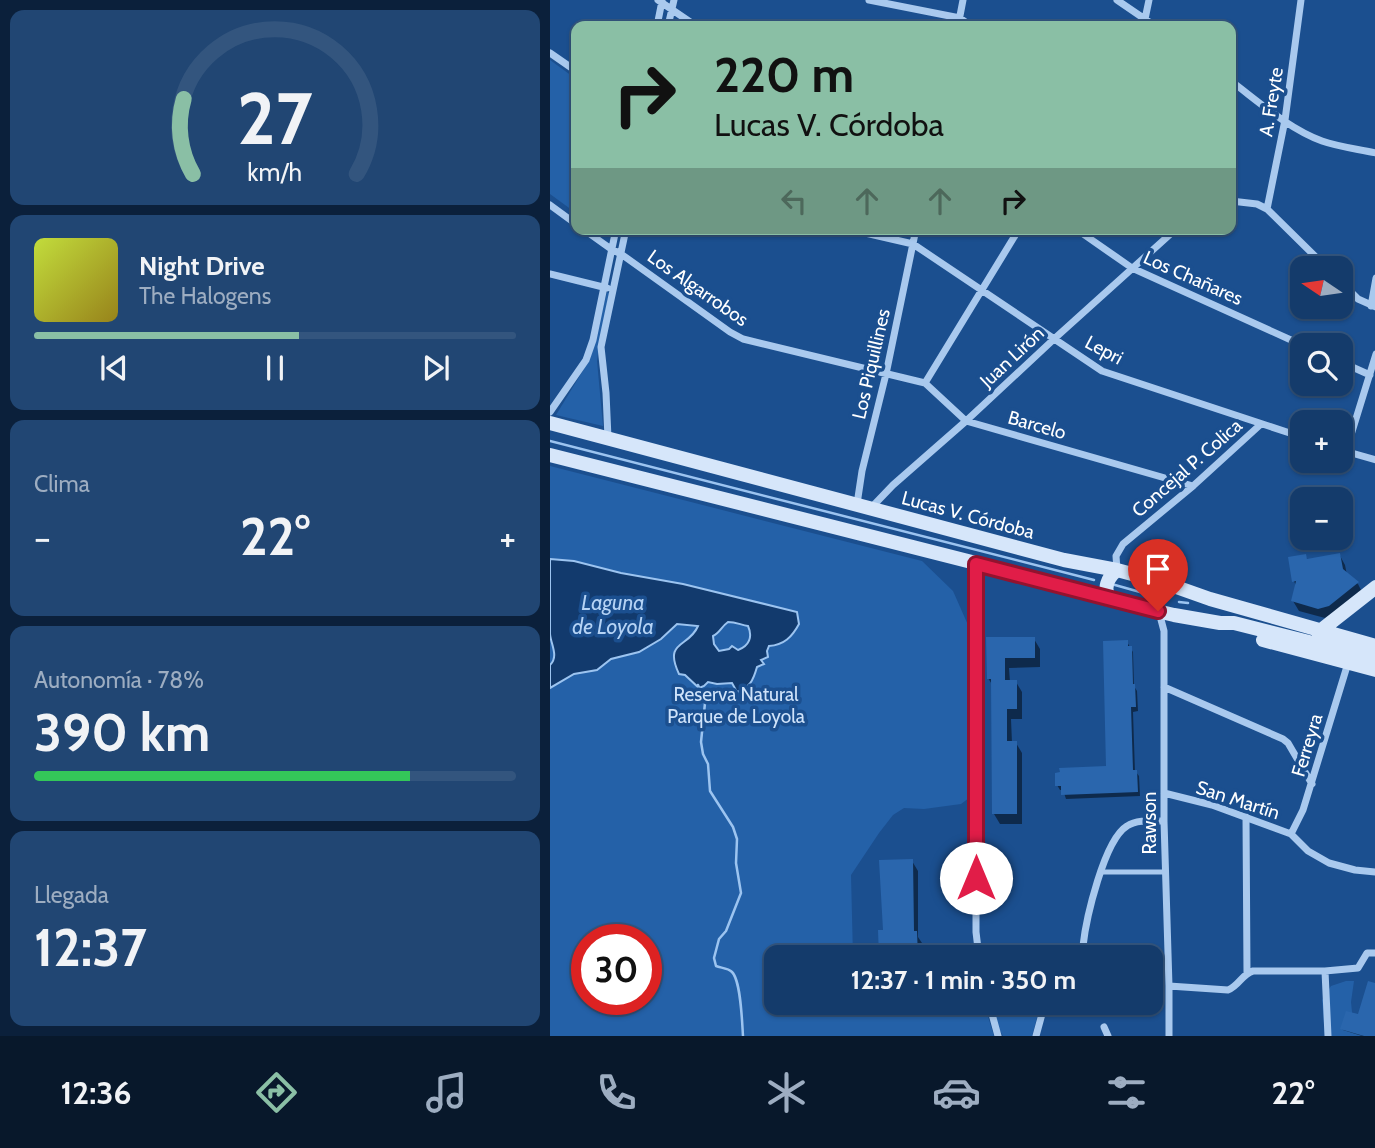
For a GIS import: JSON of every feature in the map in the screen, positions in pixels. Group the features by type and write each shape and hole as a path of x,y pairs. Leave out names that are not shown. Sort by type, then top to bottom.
{"main road":[{"name":"Lucas V. Córdoba","path":"550,424 1064,560 1162,582 1375,659"},
{"name":"Lucas V. Córdoba","path":"550,455 1023,575 1110,600 1220,623 1375,646"},
{"path":"1110,600 1106,587 1109,578 1117,570"},
{"path":"1158,611 1168,597 1167,588 1162,582"},
{"path":"1319,637 1375,587"},
{"name":"Lucas V. Córdoba","path":"1220,623 1231,631 1375,670"}],"street":[{"path":"669,21 674,0"},
{"path":"869,0 955,21"},
{"path":"959,21 963,0"},
{"path":"1116,0 1141,21"},
{"path":"1144,21 1149,0"},
{"name":"A. Freyte","path":"1267,209 1285,120 1301,0"},
{"path":"658,21 661,1 689,21"},
{"path":"550,53 571,68"},
{"path":"1236,85 1305,133 1324,142 1375,153"},
{"path":"1236,202 1257,204 1267,209 1314,256"},
{"path":"550,205 571,220"},
{"name":"Los Algarrobos","path":"591,235 743,339 886,373"},
{"path":"550,412 586,359 593,340 614,235"},
{"path":"608,439 601,347 625,235"},
{"path":"874,235 913,244"},
{"name":"Los Piquillines","path":"864,507 862,471 915,235"},
{"path":"925,383 1015,235"},
{"name":"Los Chañares","path":"1085,235 1132,268 1290,340"},
{"name":"Juan Lirón","path":"864,507 966,421 1169,235"},
{"name":"Lepri","path":"913,244 1102,371 1290,433"},
{"path":"550,274 614,289"},
{"path":"1353,294 1373,307 1375,278"},
{"path":"1353,424 1375,354"},
{"path":"1353,367 1370,375"},
{"name":"Barcelo","path":"886,373 925,383 966,421 1193,486"},
{"name":"Concejal P. Colica","path":"1117,570 1116,556 1123,544 1193,486 1261,424"},
{"path":"1353,453 1375,460"},
{"path":"976,564 978,945"},
{"name":"Rawson","path":"1158,611 1164,631 1164,821 1169,1036"},
{"name":"Ferreyra","path":"1291,834 1312,783 1348,662"},
{"path":"1164,687 1283,739 1312,783"},
{"name":"San Martín","path":"1164,793 1212,805 1291,834 1308,851 1329,863 1375,872"},
{"path":"1245,817 1247,973"},
{"path":"1083,945 1101,872 1113,841 1124,827 1131,823 1164,821"},
{"path":"1169,986 1228,990 1253,971 1358,968 1367,953 1375,953"},
{"path":"1325,971 1328,1036"},
{"path":"992,1015 998,1036"},
{"path":"1036,1036 1042,1015"},
{"path":"1104,1027 1108,1036"}],"lane":[{"path":"1101,872 1165,872"}],"green space":[{"path":"550,60 571,75 571,209 550,194"},
{"path":"607,292 609,293 597,361 603,426 556,415 590,359"},
{"name":"Reserva Natural Parque de Loyola","path":"550,466 922,561 953,591 968,625 968,672 972,675 969,703 971,794 961,804 924,809 904,808 893,815 851,875 853,945 764,945 764,1015 987,1015 994,1036 550,1036"},
{"path":"1057,943 1056,945 982,944"},
{"path":"1354,981 1351,1002 1353,1022 1368,1036 1325,1036 1322,1000 1331,986"},
{"path":"996,1015 1038,1015 1032,1036 1003,1036"}],"water":[{"name":"Laguna de Loyola","path":"550,559 574,561 683,584 797,612 799,624 787,640 769,646 768,657 761,660 764,664 757,667 748,686 737,692 732,683 708,682 699,688 685,675 679,674 674,655 698,626 677,624 661,639 639,652 611,659 597,670 574,674 550,688 550,665 554,654 550,634","holes":["728,622 748,626 749,641 738,650 732,646 719,651 713,636"]}],"building":[{"path":"1340,553 1343,569 1359,582 1329,606 1318,609 1291,601 1296,581 1292,582 1288,557 1306,554 1307,559"},
{"path":"986,637 1035,637 1035,658 1005,658 1005,680 1017,680 1017,709 1007,709 1007,741 1017,741 1017,814 992,814 991,679 987,679"},
{"path":"1128,640 1128,646 1132,646 1135,684 1136,707 1131,707 1133,770 1137,770 1138,792 1061,795 1061,786 1055,786 1055,773 1060,772 1059,768 1106,766 1103,641"},
{"path":"913,859 914,931 917,931 918,945 879,945 878,930 883,930 879,860"},
{"path":"1368,981 1375,983 1375,1036 1364,1036 1340,1029 1346,1011 1358,1014"}],"waterway":[{"path":"550,441 1094,580"},
{"path":"1115,585 1158,597"},
{"path":"1179,602 1188,603"},
{"path":"698,685 705,703 701,742 708,764 710,791 733,827 737,839 736,863 741,893 726,931 719,939 714,958 716,966 730,971 735,977 743,1036"}],"route":[{"path":"976,878 976,564 1158,611"}]}
